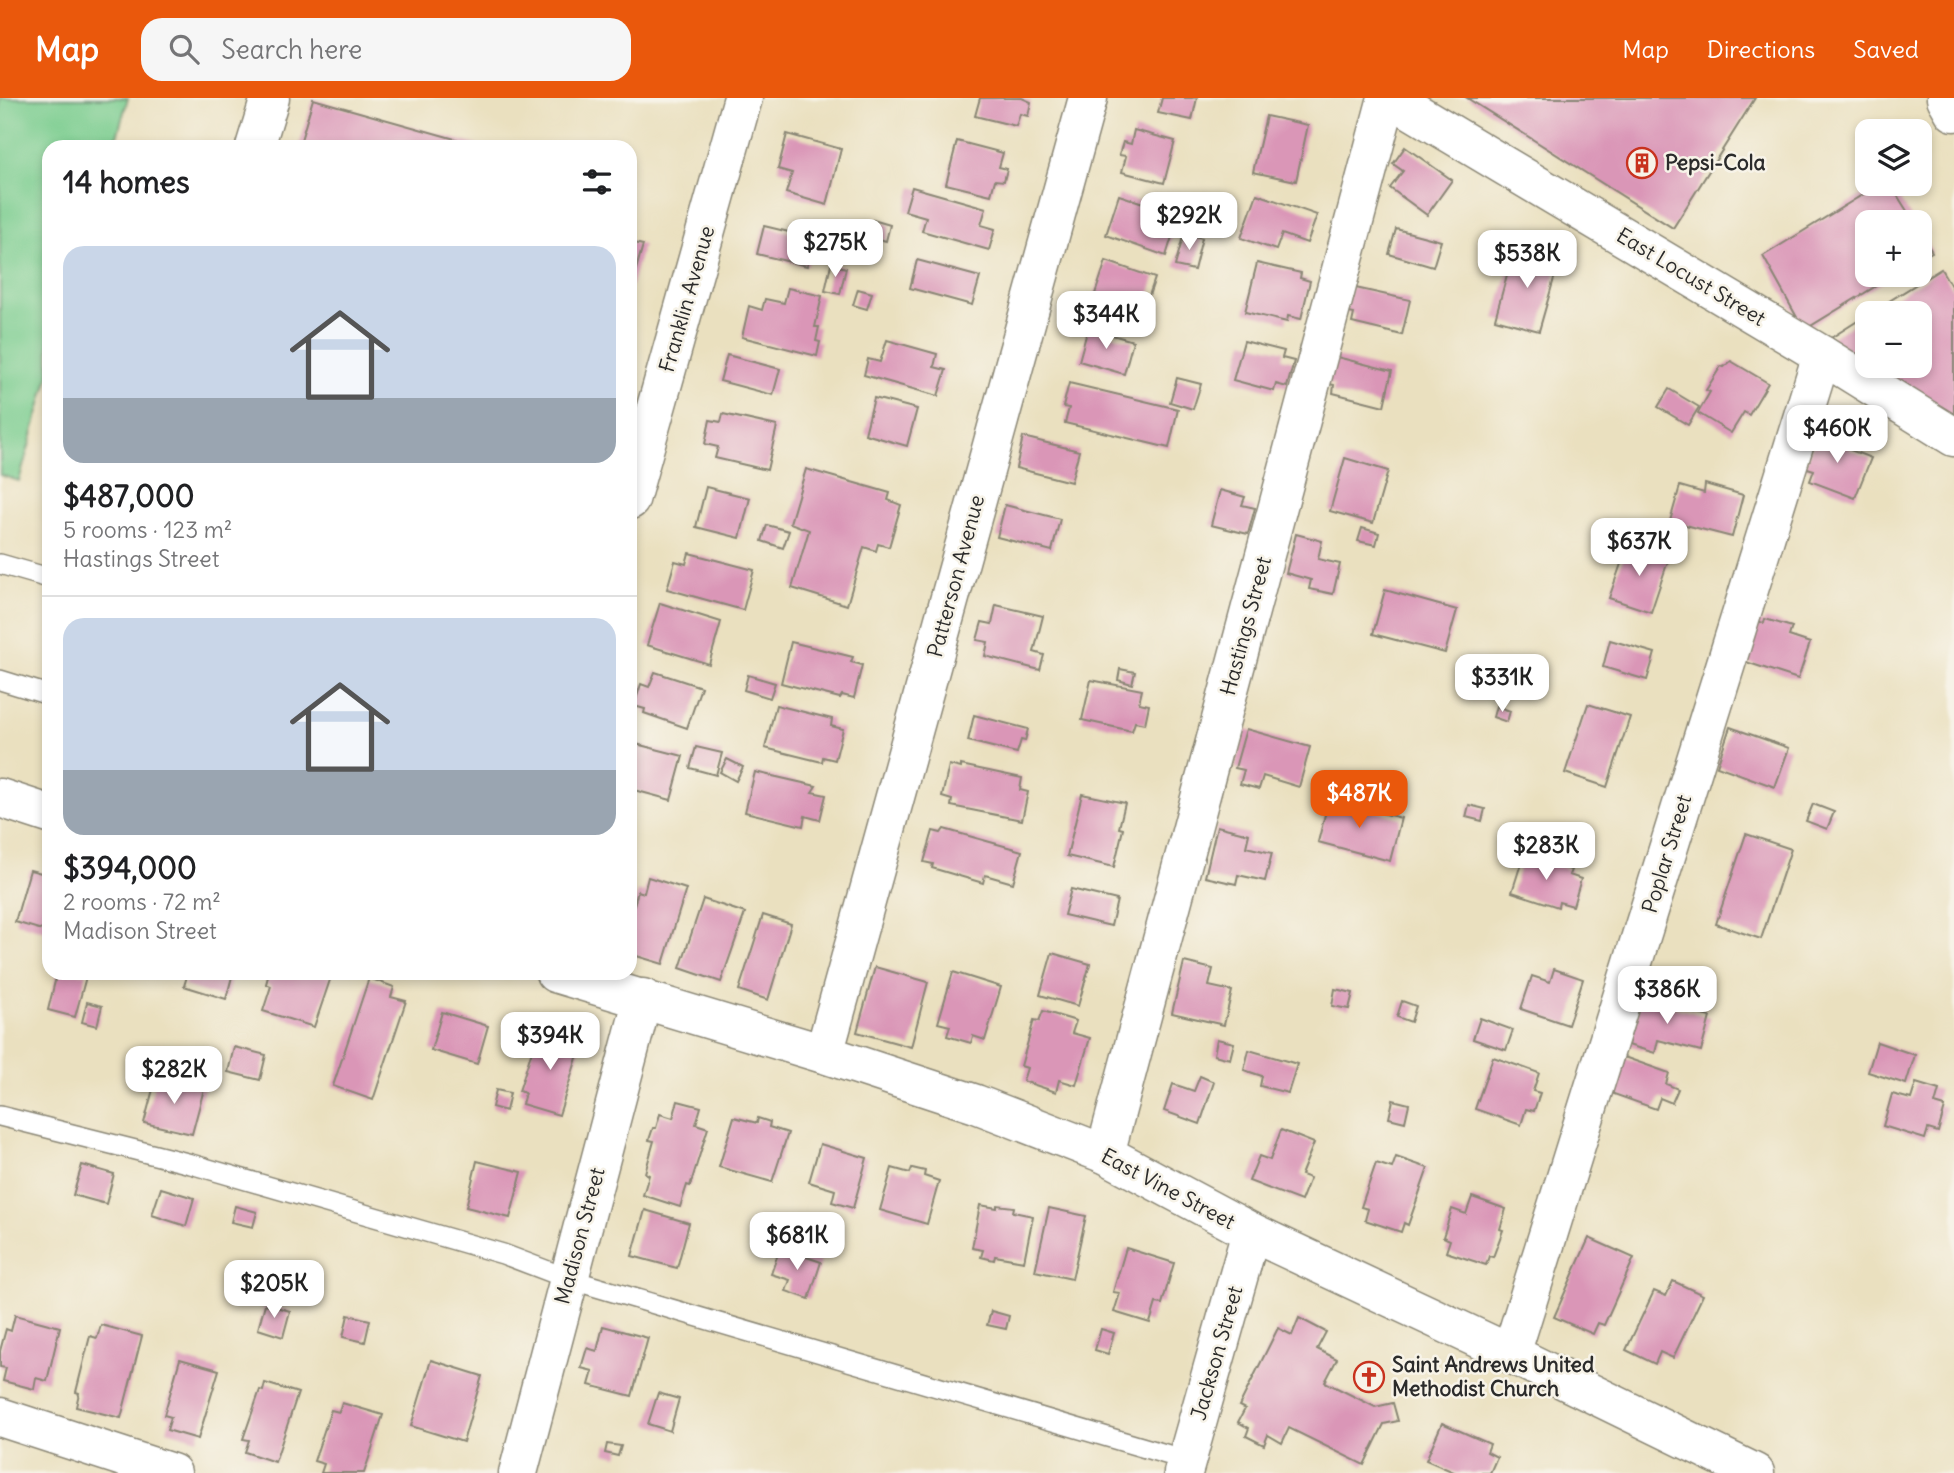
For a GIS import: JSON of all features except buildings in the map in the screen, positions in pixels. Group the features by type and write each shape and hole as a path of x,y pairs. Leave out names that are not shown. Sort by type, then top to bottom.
{"street":[{"path":"257,140 270,98"},
{"name":"Franklin Avenue","path":"637,475 743,98"},
{"name":"Patterson Avenue","path":"824,1054 1088,98"},
{"name":"East Locust Street","path":"1389,98 1822,355 1954,437"},
{"name":"Hastings Street","path":"1105,1154 1389,98"},
{"path":"1946,98 1954,112"},
{"name":"Poplar Street","path":"1511,1354 1822,355"},
{"path":"0,798 42,812"},
{"name":"East Vine Street","path":"580,980 824,1054 976,1104 1105,1154 1251,1233 1511,1354 1755,1473"},
{"name":"Madison Street","path":"518,1473 643,998"},
{"name":"Jackson Street","path":"1184,1467 1251,1233"},
{"path":"0,1417 172,1473"}],"lane":[{"path":"0,565 42,576"},
{"path":"0,680 42,693"},
{"path":"0,1116 191,1164 503,1254 569,1279 1184,1467"}],"green space":[{"path":"0,98 128,98 116,140 42,140 42,400 19,481 0,475"}],"place":[{"name":"Pepsi-Cola","path":"1642,163"},
{"name":"Saint Andrews United Methodist Church","path":"1369,1377"}]}
